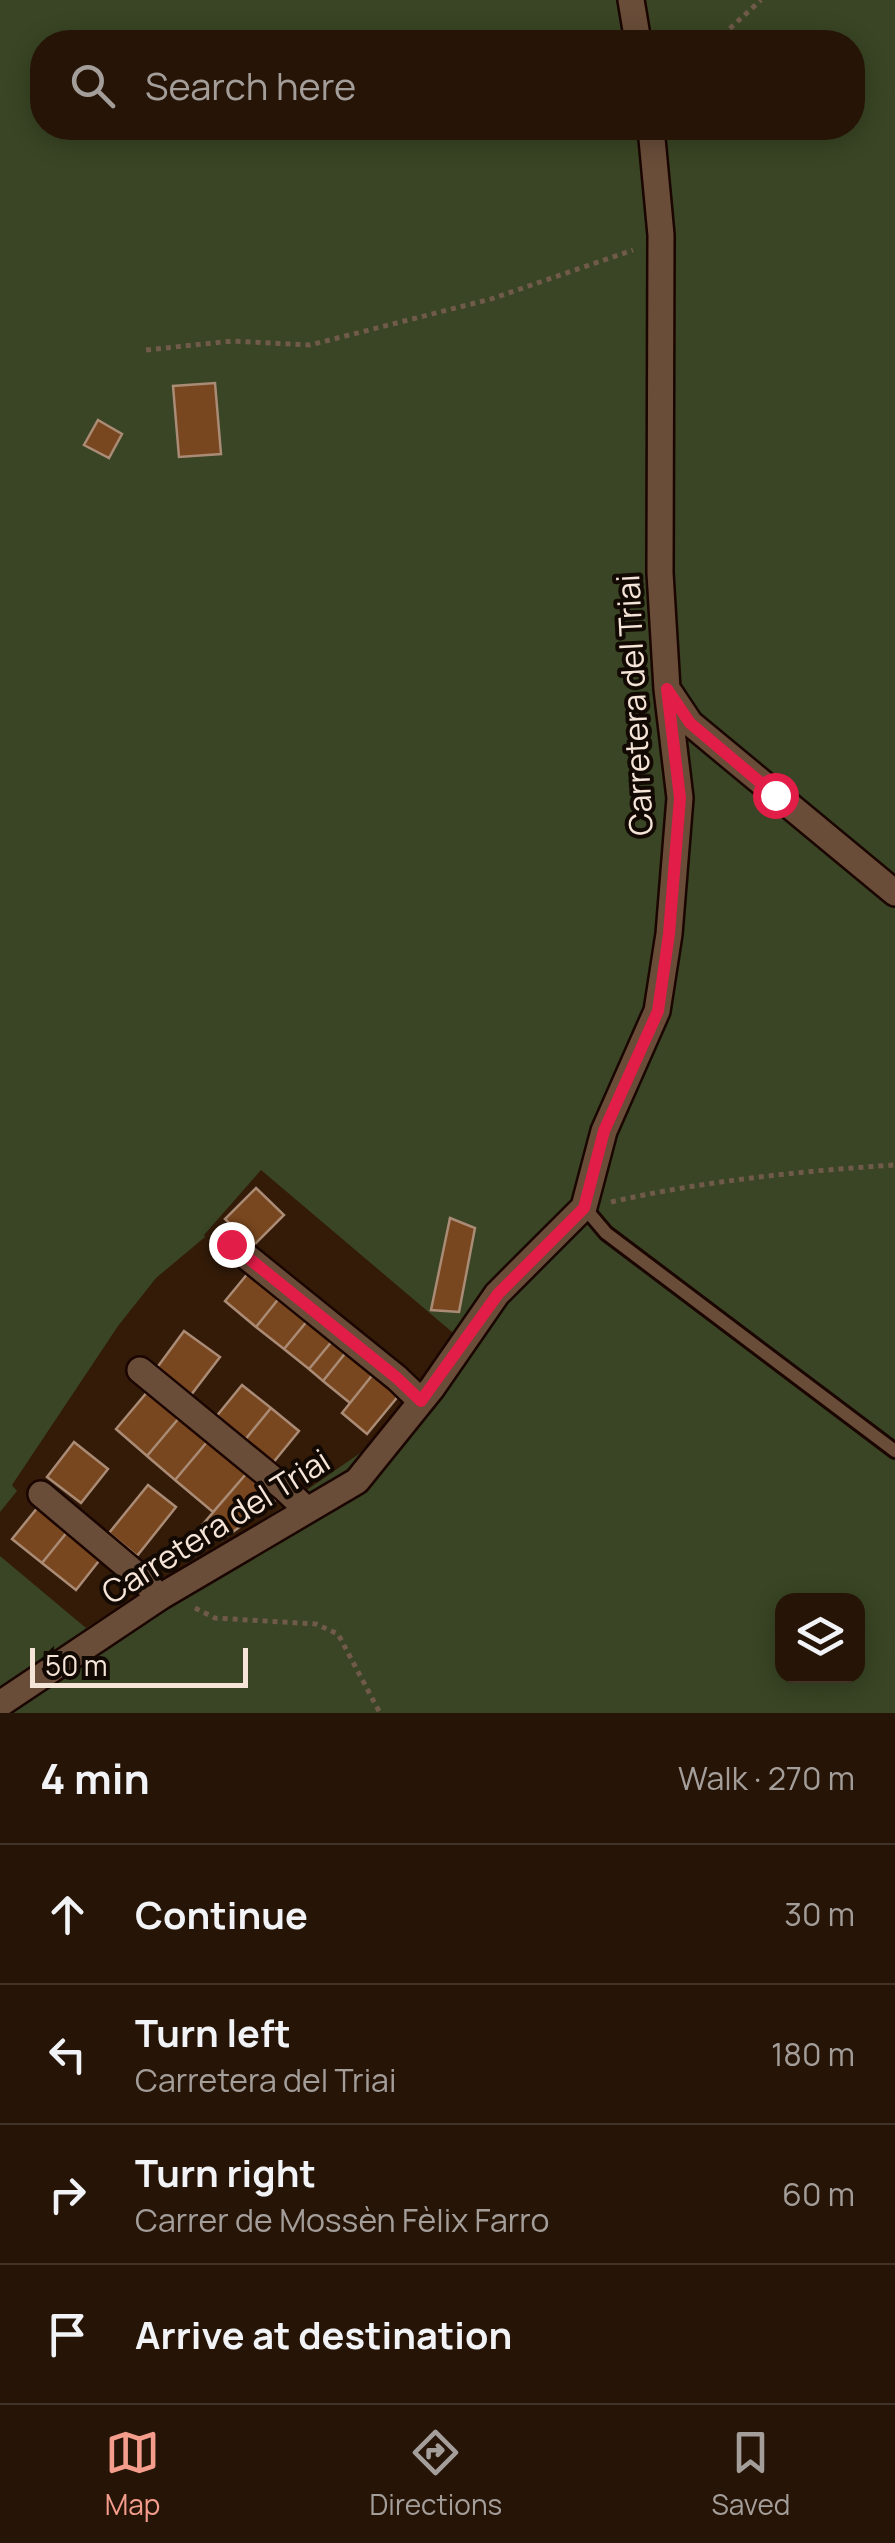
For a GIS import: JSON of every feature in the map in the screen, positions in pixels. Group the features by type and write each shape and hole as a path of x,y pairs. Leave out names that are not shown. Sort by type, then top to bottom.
{"street":[{"path":"630,0 636,30"},
{"name":"Carretera del Triai","path":"0,1704 171,1591 356,1481 421,1401 498,1294 584,1208 604,1131 658,1011 669,934 680,798 667,689 660,574 661,235 652,140"},
{"path":"667,689 690,723 895,893"},
{"path":"231,1244 421,1401"},
{"path":"140,1370 308,1510"},
{"path":"41,1494 135,1573 171,1591"}],"lane":[{"path":"584,1208 606,1233 895,1450"}],"path":[{"path":"728,30 761,0"},
{"path":"146,350 232,341 310,345 491,299 603,262 661,235"},
{"path":"584,1208 675,1189 818,1170 895,1165"},
{"path":"171,1591 215,1618 316,1624 338,1634 380,1713"}],"green space":[{"path":"0,0 895,0 895,1713 0,1713 0,1556 86,1628 281,1508 363,1451 458,1337 261,1170 205,1237 156,1278 118,1326 12,1485 17,1491 0,1512"}],"building":[{"path":"215,383 221,454 179,457 173,386"},
{"path":"98,420 122,434 109,458 84,445"},
{"path":"256,1188 284,1215 253,1246 225,1219"},
{"path":"450,1218 475,1228 459,1312 431,1310"},
{"path":"249,1272 280,1297 256,1327 225,1301"},
{"path":"280,1297 308,1320 284,1349 256,1327"},
{"path":"308,1320 333,1340 309,1369 284,1349"},
{"path":"184,1331 220,1357 191,1395 156,1369"},
{"path":"333,1340 347,1351 323,1381 309,1369"},
{"path":"347,1351 374,1373 350,1403 323,1381"},
{"path":"374,1373 400,1394 367,1434 342,1413"},
{"path":"242,1385 271,1408 244,1441 215,1418"},
{"path":"148,1391 179,1418 147,1456 116,1429"},
{"path":"271,1408 299,1431 272,1464 244,1441"},
{"path":"179,1418 207,1442 175,1480 147,1456"},
{"path":"74,1442 108,1469 81,1503 47,1477"},
{"path":"207,1442 246,1474 213,1512 175,1480"},
{"path":"246,1474 276,1500 222,1540 203,1524"},
{"path":"148,1485 176,1507 137,1556 109,1533"},
{"path":"38,1507 68,1531 42,1563 12,1539"},
{"path":"68,1531 102,1557 76,1590 42,1563"}],"route":[{"path":"231,1244 421,1401 498,1294 584,1208 604,1131 658,1011 669,934 680,798 667,689 690,723 775,795"}]}
